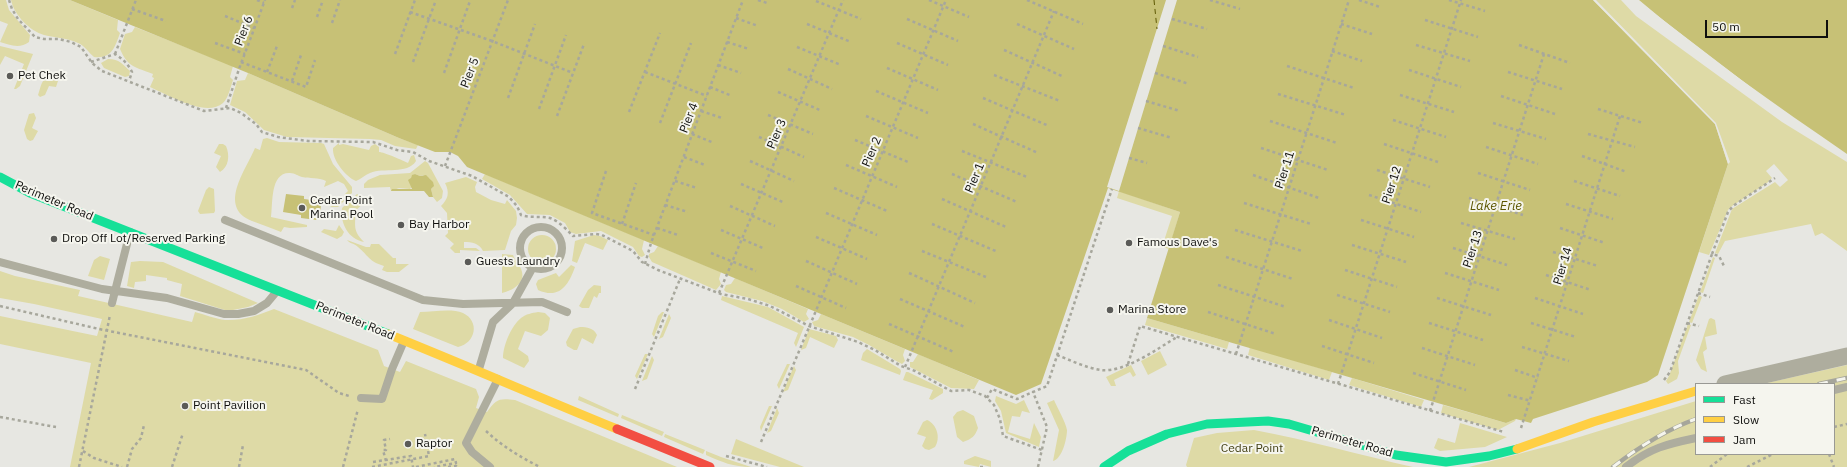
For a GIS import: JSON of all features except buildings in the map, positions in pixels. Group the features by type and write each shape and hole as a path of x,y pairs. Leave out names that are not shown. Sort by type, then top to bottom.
{"street":[{"name":"Perimeter Road","path":"0,177 30,193 479,370 710,467"},
{"path":"1729,383 1847,356"},
{"name":"Perimeter Road","path":"1104,467 1128,451 1166,434 1207,424 1268,420 1289,424 1396,455 1446,462 1489,456 1524,447 1592,422 1695,391"}],"lane":[{"path":"225,220 423,300 463,304 542,302 567,312"},
{"path":"546,228 553,231 561,243 562,251 559,258 548,268 540,269 533,267 526,263 522,257 520,249 521,242 525,235 531,230 546,228"},
{"path":"112,303 130,232"},
{"path":"0,262 116,291 167,298 224,314 238,314 254,311 267,303 278,291"},
{"path":"479,370 493,322 513,303 533,267"},
{"path":"361,398 382,399 392,369 404,341"},
{"path":"490,467 472,452 466,443 498,379"},
{"path":"1835,390 1847,388"},
{"path":"1626,467 1635,460 1663,445 1695,438"}],"path":[{"path":"9,0 18,19 35,37 71,42 81,47 91,62 102,71 204,111 226,108 241,113 256,124 262,132 278,137 308,141 373,142 397,150 413,152 429,161 472,176 509,197 517,206 521,215 528,218 551,219 561,225 573,236 596,234 602,235 633,251 645,264 658,270 719,293 748,299 770,306 808,326 858,342 951,391 969,390 987,398 994,405 1000,419 1003,436 1042,450"},
{"path":"115,54 136,0"},
{"path":"257,0 265,1"},
{"path":"292,8 295,0"},
{"path":"317,17 323,0"},
{"path":"332,23 340,0"},
{"path":"395,54 415,0"},
{"path":"414,62 436,0"},
{"name":"Pier 5","path":"445,166 508,0"},
{"name":"Pier 4","path":"645,264 665,205 743,0"},
{"path":"758,0 767,3"},
{"name":"Pier 3","path":"719,293 842,0"},
{"path":"929,0 969,17"},
{"name":"Pier 2","path":"761,442 808,326 946,0"},
{"path":"1027,0 1083,24"},
{"path":"1210,0 1240,9"},
{"name":"Pier 11","path":"1236,354 1349,0"},
{"path":"1359,0 1380,6"},
{"path":"1449,0 1460,2 1485,11"},
{"name":"Pier 6","path":"226,108 238,69 265,1"},
{"path":"444,73 470,1"},
{"path":"816,1 861,19"},
{"name":"Pier 12","path":"1338,384 1460,2"},
{"path":"132,9 166,22"},
{"name":"Pier 1","path":"905,367 1054,11"},
{"path":"410,12 492,41 573,73"},
{"path":"225,16 254,28"},
{"path":"736,18 758,26"},
{"path":"907,19 958,41"},
{"path":"1172,19 1207,30"},
{"path":"1425,20 1478,37"},
{"path":"508,98 535,24"},
{"path":"807,24 851,42"},
{"path":"1016,24 1074,49"},
{"path":"1341,24 1372,34"},
{"path":"629,112 660,33"},
{"path":"538,109 566,35"},
{"path":"215,42 245,54"},
{"path":"727,42 750,49"},
{"path":"660,123 691,43"},
{"path":"557,116 584,44"},
{"path":"897,44 948,65"},
{"path":"1416,45 1470,61"},
{"path":"1519,45 1570,63"},
{"path":"267,72 277,46"},
{"path":"1163,46 1198,57"},
{"path":"798,47 841,65"},
{"path":"1004,50 1062,76"},
{"path":"1332,52 1362,61"},
{"path":"91,62 115,54"},
{"path":"115,54 130,67 132,72 129,82"},
{"name":"Pier 13","path":"1430,410 1434,402 1544,54"},
{"path":"292,81 301,55"},
{"path":"241,62 306,87 315,60"},
{"path":"718,65 741,73"},
{"path":"1287,66 1354,88"},
{"path":"887,68 938,90"},
{"path":"788,69 832,89"},
{"path":"1409,70 1462,87"},
{"path":"645,72 707,96"},
{"path":"1508,72 1562,89"},
{"path":"1155,74 1189,84"},
{"path":"994,75 1060,101"},
{"path":"710,87 732,96"},
{"path":"876,91 928,113"},
{"path":"778,92 822,111"},
{"path":"1278,94 1346,115"},
{"path":"1400,95 1454,112"},
{"path":"1501,96 1555,114"},
{"path":"983,98 1049,126"},
{"path":"1146,101 1180,111"},
{"path":"1598,109 1643,123"},
{"path":"701,111 722,118"},
{"path":"768,115 813,134"},
{"path":"866,116 918,138"},
{"name":"Pier 14","path":"1523,430 1520,431 1525,421 1620,116"},
{"path":"1393,120 1446,137"},
{"path":"1270,121 1337,143"},
{"path":"1493,123 1546,139"},
{"path":"973,124 1038,153"},
{"path":"1138,128 1172,138"},
{"path":"692,134 714,143"},
{"path":"1588,134 1635,147"},
{"path":"759,137 804,157"},
{"path":"855,140 908,162"},
{"path":"1384,144 1438,162"},
{"path":"1486,147 1538,164"},
{"path":"1261,148 1328,170"},
{"path":"962,150 1028,177"},
{"path":"1582,156 1627,172"},
{"path":"684,157 705,165"},
{"path":"1129,158 1147,163"},
{"path":"750,161 794,181"},
{"path":"846,164 897,187"},
{"path":"1377,170 1430,187"},
{"path":"606,171 592,213 654,235"},
{"path":"1478,173 1530,190"},
{"path":"952,174 1017,202"},
{"path":"1253,175 1319,198"},
{"path":"1661,385 1670,372 1728,212 1733,206 1767,185 1775,178"},
{"path":"675,181 697,188"},
{"path":"1574,181 1620,196"},
{"path":"622,224 636,183"},
{"path":"741,184 785,203"},
{"path":"834,188 887,211"},
{"path":"987,398 992,389 1017,399 1047,386 1112,189"},
{"path":"1369,195 1421,212"},
{"path":"1469,198 1523,214"},
{"path":"942,199 1006,227"},
{"path":"1244,203 1310,224"},
{"path":"1566,204 1613,219"},
{"path":"665,205 688,212"},
{"path":"730,206 775,226"},
{"path":"826,213 877,235"},
{"path":"1362,220 1414,237"},
{"path":"1461,223 1515,239"},
{"path":"932,224 998,252"},
{"path":"657,228 678,235"},
{"path":"1560,228 1605,243"},
{"path":"721,230 765,249"},
{"path":"1235,230 1302,251"},
{"path":"816,237 867,259"},
{"path":"1352,245 1406,262"},
{"path":"1453,248 1507,264"},
{"path":"922,251 986,277"},
{"path":"1553,252 1598,266"},
{"path":"711,253 756,271"},
{"path":"1712,254 1719,256 1724,266"},
{"path":"1226,257 1293,279"},
{"path":"806,261 857,284"},
{"path":"1345,270 1397,288"},
{"path":"909,273 975,303"},
{"path":"1445,273 1499,290"},
{"path":"1546,275 1591,290"},
{"path":"635,389 680,279"},
{"path":"1218,285 1286,307"},
{"path":"796,286 846,308"},
{"path":"1698,294 1710,297"},
{"path":"1337,295 1390,312"},
{"path":"1437,298 1491,315"},
{"path":"1535,298 1583,314"},
{"path":"900,299 965,326"},
{"path":"79,467 112,303"},
{"path":"0,306 107,330 306,370 339,394 361,398 344,467"},
{"path":"1208,312 1276,334"},
{"path":"1329,320 1382,338"},
{"path":"1429,323 1483,340"},
{"path":"1530,323 1576,337"},
{"path":"1687,323 1698,326"},
{"path":"889,324 954,352"},
{"path":"1128,364 1140,326 1509,434"},
{"path":"1056,355 1100,370 1113,371 1178,337"},
{"path":"1322,346 1374,363"},
{"path":"1522,347 1569,361"},
{"path":"1422,348 1475,365"},
{"path":"1515,370 1538,378"},
{"path":"1413,373 1466,390"},
{"path":"1033,392 1047,427 1038,467"},
{"path":"1508,395 1531,401"},
{"path":"0,417 56,427"},
{"path":"476,422 495,440 540,467"},
{"path":"1835,426 1847,424"},
{"path":"127,467 132,449 141,438 144,425"},
{"path":"172,467 183,433"},
{"path":"372,467 429,456 424,434"},
{"path":"386,461 383,450 386,450 384,440 390,439"},
{"path":"239,467 243,445"},
{"path":"83,450 94,458 122,467"},
{"path":"1710,467 1726,455"},
{"path":"1747,467 1771,455"},
{"path":"1829,455 1834,467"},
{"path":"373,462 411,456 412,467"},
{"path":"416,467 455,459 456,463 434,467"},
{"path":"448,467 457,467"}],"green space":[{"path":"0,0 6,0 9,10 30,35 29,42 26,44 18,46 0,42 8,24 0,21"},
{"path":"11,0 70,0 118,20 117,30 120,33 112,51 109,54 94,57 84,47 74,41 44,35 33,30 19,17"},
{"path":"1593,0 1621,0 1636,16 1782,122 1847,162 1847,251 1822,233 1815,236 1811,224 1725,241 1718,254 1715,253 1732,209 1775,182 1780,187 1788,180 1774,164 1766,171 1772,178 1767,183 1728,210 1709,255 1699,252 1728,164 1715,124"},
{"path":"135,27 233,66 230,77 233,80 225,101 216,107 197,107 177,100 150,87 154,78 152,77 153,74 137,68 129,63 120,49 125,34 132,32"},
{"path":"0,46 33,54 20,86 16,89 14,89 24,64 5,56 0,65"},
{"path":"108,59 118,61 123,64 130,71 129,76 125,77 104,68 101,63"},
{"path":"248,73 418,145 416,149 395,146 381,140 287,137 264,130 245,112 230,105 237,81 245,80"},
{"path":"54,77 58,81 56,87 49,86 45,95 40,97 38,95 42,84 46,78"},
{"path":"34,113 36,118 32,128 38,131 33,140 30,141 27,139 24,130 29,114"},
{"path":"267,138 279,142 324,144 333,164 352,187 352,193 338,207 330,207 344,199 344,195 348,191 344,184 338,181 324,187 326,181 323,180 302,177 292,173 284,174 279,177 274,189 271,217 307,225 307,227 284,227 281,232 252,221 242,215 236,207 235,198 237,188 255,148 260,150 263,139"},
{"path":"339,143 339,145 343,144 369,150 371,146 375,144 379,147 379,152 408,163 411,156 414,155 416,161 407,168 376,171 356,181 348,176 337,163 333,153 333,148"},
{"path":"219,144 226,146 228,153 227,164 220,172 216,167 221,156 214,153"},
{"path":"425,161 428,163 443,191 442,198 437,202 433,197 431,189 433,187 430,179 423,175 420,176 415,174 412,176 410,183 412,187 410,189 399,188 391,191 390,187 364,188 364,184 368,180 380,175 410,173"},
{"path":"485,174 644,240 642,249 645,255 642,257 639,256 633,247 601,231 576,234 570,232 565,223 550,215 527,214 510,195 482,179"},
{"path":"466,177 477,182 475,187 476,192 491,200 505,204 507,200 516,211 516,225 511,231 505,250 483,251 477,245 467,242 464,242 464,248 476,248 480,251 460,250 460,253 455,253 450,248 454,244 445,236 448,233 447,213 441,206 448,196 445,183"},
{"path":"209,187 214,189 215,211 214,213 200,214 198,211 206,190"},
{"path":"1119,191 1180,212 1169,249 1162,247 1172,216 1117,198"},
{"path":"357,194 367,200 355,211 356,231 364,242 349,234 342,219 342,208"},
{"path":"339,225 344,232 342,236 337,239 321,232 324,229 336,231"},
{"path":"542,235 552,239 556,249 552,259 542,263 532,259 528,249 532,239"},
{"path":"594,235 608,240 603,250 585,243 577,263 572,261 575,241"},
{"path":"347,240 366,247 370,247 371,244 379,244 393,258 396,258 396,264 409,264 399,272 387,272 382,270 384,266 372,260 357,246"},
{"path":"658,246 721,272 719,279 721,284 716,290 652,262 649,254 654,252"},
{"path":"502,254 513,255 521,270 522,276 521,280 516,286 509,291 502,293"},
{"path":"100,256 110,259 104,280 88,276 94,260"},
{"path":"1713,257 1715,258 1703,293 1700,292"},
{"path":"131,262 163,262 258,303 248,307 228,311 180,296 182,284 167,280 167,278 146,275 146,281 135,282 134,288 127,286"},
{"path":"571,265 575,267 570,279 562,289 558,292 552,293 546,293 538,290 536,284 538,280 556,273 559,277"},
{"path":"0,271 15,276 80,290 78,296 192,322 195,312 217,319 238,320 274,309 378,350 384,366 400,372 406,361 476,389 479,397 476,408 487,412 498,400 515,400 677,467 70,467 91,363 0,344 0,316 97,336 102,319 0,298"},
{"path":"735,278 808,309 806,314 809,319 804,322 782,309 762,301 726,292 724,290 726,285 731,284"},
{"path":"594,285 601,286 601,293 599,293 597,298 594,296 589,308 582,308 579,306 588,290"},
{"path":"1699,295 1702,297 1692,323 1689,322"},
{"path":"722,296 768,307 804,327 796,347 794,343 798,333 721,300"},
{"path":"448,310 463,313 472,321 474,326 472,337 464,345 458,347 413,329 420,312"},
{"path":"538,312 545,313 550,318 548,330 541,336 525,331 518,349 528,356 529,361 524,368 503,358 506,342 517,322 529,314"},
{"path":"664,312 654,337 652,334 658,316"},
{"path":"669,314 671,318 663,337 659,339"},
{"path":"821,314 905,349 903,355 905,361 902,364 853,337 814,326 812,322 818,320"},
{"path":"1147,318 1229,342 1227,349 1145,325"},
{"path":"1711,318 1715,320 1717,334 1705,337 1707,349 1703,352 1707,372 1701,369 1696,360 1709,319"},
{"path":"1688,324 1691,325 1678,361 1679,373 1677,379 1668,384 1666,381"},
{"path":"580,327 590,328 597,335 593,344 582,338 577,350 574,350 567,346 566,342 573,329"},
{"path":"809,329 836,336 838,340 834,348 810,337 806,348 801,350"},
{"path":"1250,347 1332,372 1329,380 1248,355"},
{"path":"867,349 900,369 900,375 861,360 863,353"},
{"path":"1160,351 1167,365 1148,375 1141,361"},
{"path":"645,354 648,354 637,379 635,376"},
{"path":"918,354 979,380 974,389 951,388 910,367 910,362 913,362"},
{"path":"652,356 654,360 647,379 642,381"},
{"path":"787,364 790,364 779,389 777,385"},
{"path":"1131,365 1136,375 1133,377 1130,372 1114,380 1116,386 1111,386 1106,377"},
{"path":"1847,365 1847,467 1469,467 1560,443 1695,401 1695,455 1835,455 1835,383 1766,383"},
{"path":"794,366 796,370 788,390 783,392"},
{"path":"906,372 943,389 943,393 932,400 929,399 933,390 903,380"},
{"path":"1352,378 1424,400 1421,407 1349,385"},
{"path":"579,396 619,414 618,417 578,400"},
{"path":"996,396 1016,404 1024,400 1030,413 1022,411 1020,417 1012,416 1008,432 1030,439 1034,423 1041,437 1039,447 1006,433 1001,411 995,401"},
{"path":"1054,400 1067,430 1065,443 1061,453 1059,457 1053,461 1059,430 1047,403"},
{"path":"1443,405 1506,423 1516,419 1498,430 1441,413"},
{"path":"769,406 772,406 761,431 760,427"},
{"path":"777,408 779,413 771,431 767,433"},
{"path":"963,410 974,416 978,428 973,437 963,442 957,437 953,417 957,412"},
{"path":"622,415 664,432 662,436 621,418"},
{"path":"927,420 936,428 938,436 935,447 929,450 922,446 926,437 917,434 923,422"},
{"path":"1460,423 1507,437 1485,447 1440,451 1434,448 1438,438 1455,443"},
{"name":"Cedar Point","path":"1254,430 1413,467 1187,467 1186,465 1194,438 1217,433"},
{"path":"665,434 705,450 703,454 664,437"},
{"path":"736,439 804,467 780,467 731,454"},
{"path":"706,451 751,467 722,462 706,455"},
{"path":"975,456 991,461 991,467 980,464 979,467 964,464 964,461"}],"water":[{"name":"Lake Erie","path":"70,0 1593,0 1715,124 1728,164 1658,375 1647,382 1533,419 1531,423 1516,419 1506,423 1147,318 1180,212 1108,188 1041,384 1016,395 467,167 458,156 450,152 435,152 399,138 248,73"},
{"path":"1639,0 1847,0 1847,154 1767,99 1689,41"},
{"path":"415,174 420,176 426,175 433,182 434,186 431,189 433,197 429,197 424,191 391,191 392,189 412,189 408,180"},
{"name":"Cedar Point Marina Pool","path":"286,194 304,196 304,199 319,201 321,204 320,217 317,220 301,218 301,215 283,212"}],"pier":[{"path":"1166,0 1177,0 1119,191 1107,187"},
{"path":"1593,0 1596,0 1716,123 1730,162 1728,164 1715,124"},
{"path":"1637,0 1761,95 1760,97 1668,27"}],"ferry route":[{"path":"1154,0 1157,29"}],"railway":[{"path":"1824,383 1847,378"},
{"path":"1613,467 1653,440 1674,428 1695,419"}],"traffic: fast":[{"path":"0,177 30,193 388,334"},
{"path":"1104,467 1128,451 1167,434 1207,424 1268,421 1289,424 1396,455 1446,462 1489,456 1517,449"}],"traffic: slow":[{"path":"388,334 617,429"},
{"path":"1517,449 1593,422 1695,391"}],"traffic: jam":[{"path":"617,429 710,467"}],"place":[{"name":"Pet Chek","path":"10,76"},
{"name":"Cedar Point Marina Pool","path":"302,208"},
{"name":"Bay Harbor","path":"401,225"},
{"name":"Drop Off Lot/Reserved Parking","path":"54,239"},
{"name":"Famous Dave's","path":"1129,243"},
{"name":"Guests Laundry","path":"468,262"},
{"name":"Marina Store","path":"1110,310"},
{"name":"Point Pavilion","path":"185,406"},
{"name":"Raptor","path":"408,444"}]}
